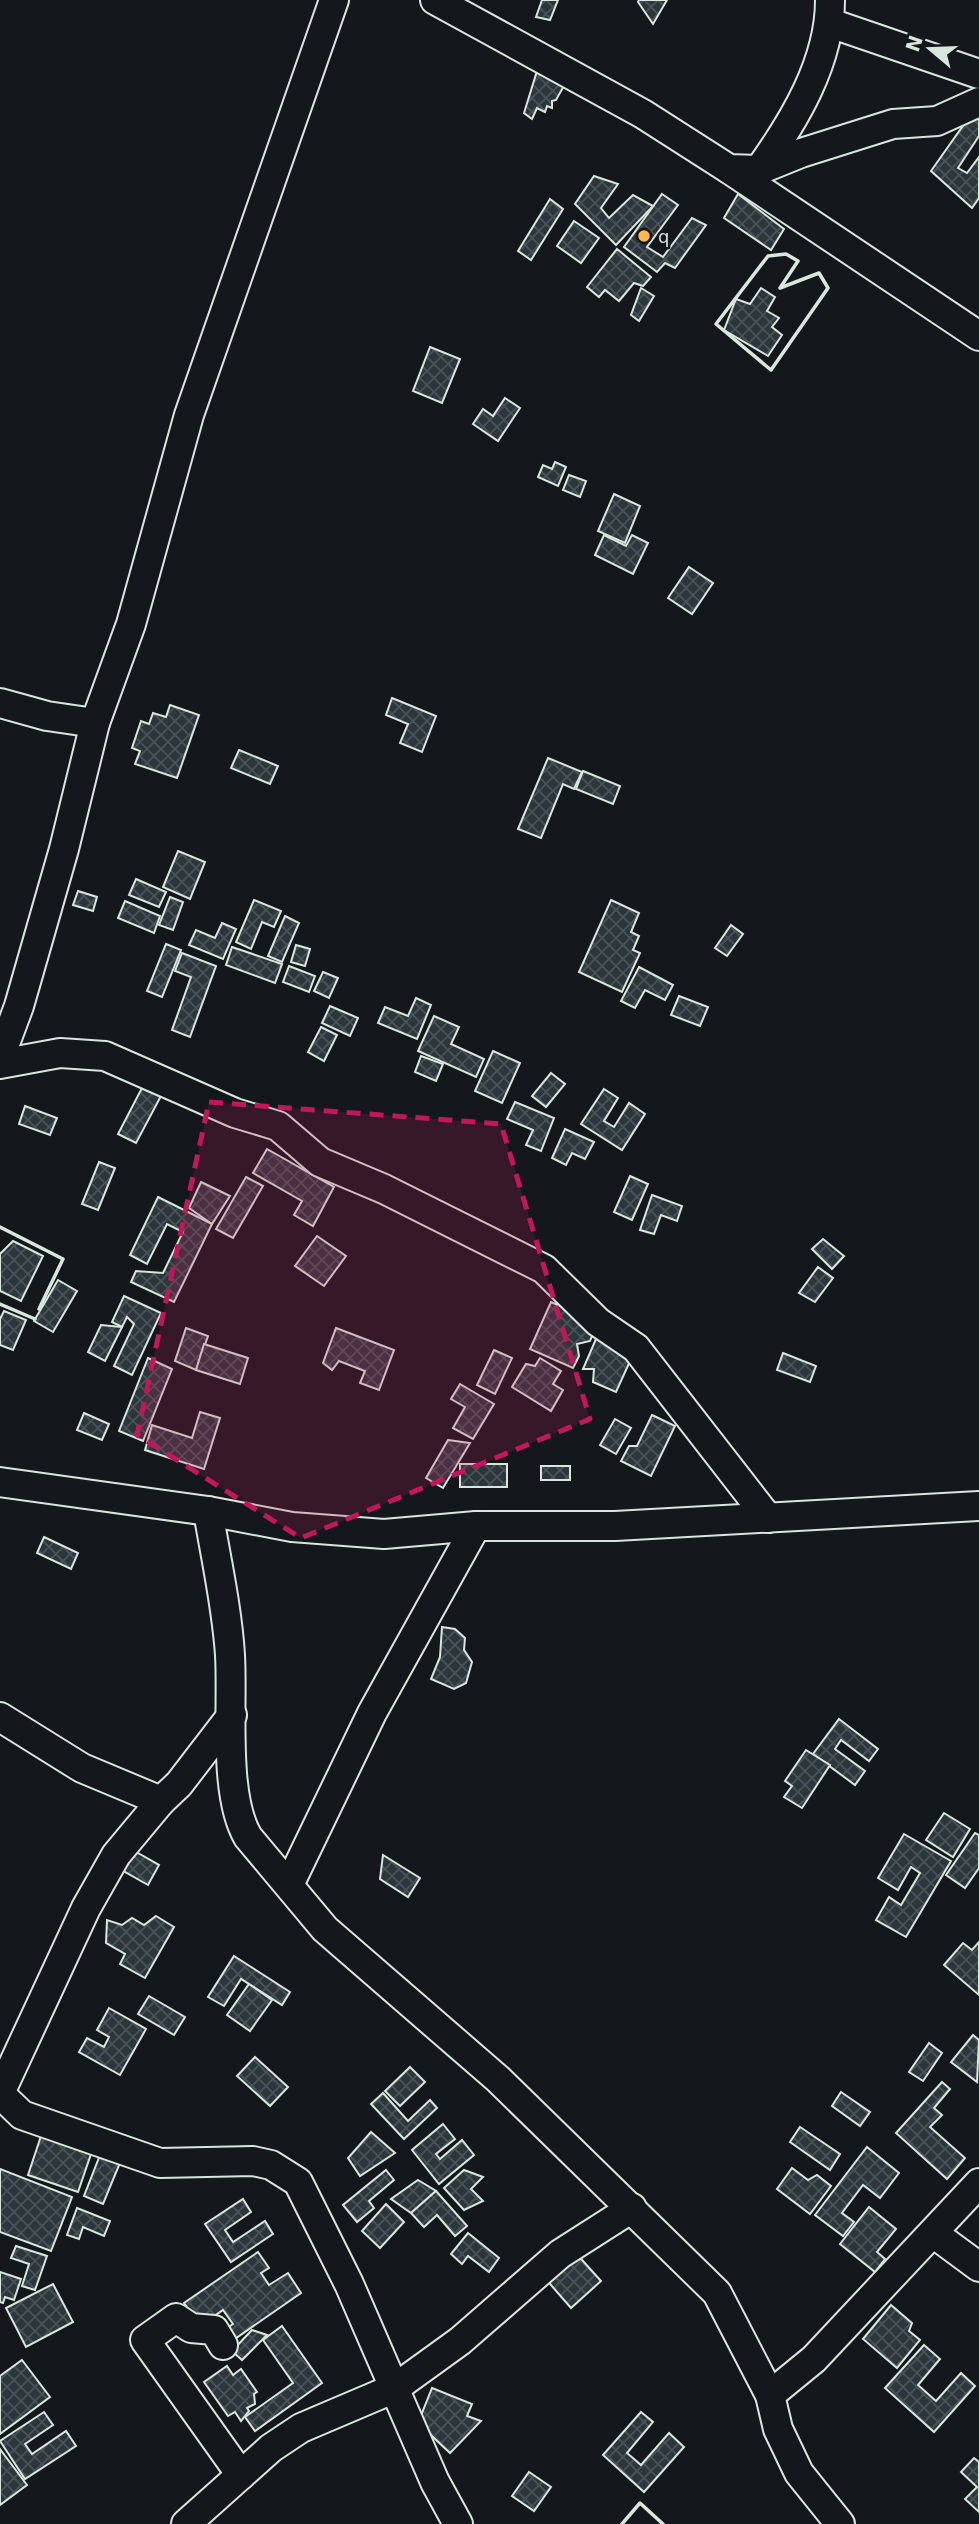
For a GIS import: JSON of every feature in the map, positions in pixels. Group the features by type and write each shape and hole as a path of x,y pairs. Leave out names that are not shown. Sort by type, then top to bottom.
{"street":[{"path":"0,1058 19,1006 60,863 95,723 131,624 189,415 334,0"},
{"path":"435,0 643,114 979,336"},
{"path":"759,170 804,99 830,11 979,74"},
{"path":"729,169 759,170 801,153 893,124 937,121 979,102"},
{"path":"0,703 47,716 95,723"},
{"path":"0,1064 60,1054 105,1056 235,1113 278,1126 320,1162 384,1189 544,1269 598,1322 636,1348 768,1518"},
{"path":"0,1482 208,1511 292,1527 384,1534 476,1527 615,1526 979,1506"},
{"path":"208,1511 230,1653 234,1796 240,1824 325,1929 498,2079 717,2293 770,2395 778,2429 799,2473 840,2524"},
{"path":"289,1885 372,1713 476,1527"},
{"path":"232,1715 179,1784 161,1801 116,1855 86,1908 0,2094 22,2115 160,2163 253,2161 289,2173 298,2182 313,2208 435,2482 458,2524"},
{"path":"0,1717 82,1768 161,1801"},
{"path":"770,2395 814,2359 979,2183"},
{"path":"186,2524 241,2475 301,2428 395,2388 460,2341 560,2254 632,2208"},
{"path":"933,2234 979,2267"},
{"path":"223,2345 214,2330 191,2328 176,2318 145,2340 241,2475"}],"highlighted area":[{"path":"209,1102 501,1124 590,1419 301,1538 137,1435"}],"building":[{"path":"542,0 558,0 550,20 536,17"},
{"path":"639,0 667,0 653,24"},
{"path":"537,71 565,84 556,100 552,101 552,108 547,106 545,112 537,108 532,119 524,113"},
{"path":"979,103 979,136 958,168 967,173 979,157 979,198 972,208 931,171"},
{"name":"q","path":"594,176 618,184 601,208 609,218 633,195 653,206 616,245 575,204"},
{"name":"q","path":"662,194 678,205 647,247 663,257 692,218 706,225 675,268 665,263 657,272 624,247"},
{"path":"738,194 784,229 771,250 724,218"},
{"path":"550,199 563,209 531,260 518,251"},
{"path":"574,221 599,238 581,263 557,246"},
{"path":"617,249 651,277 643,286 634,283 619,301 605,290 599,297 587,287"},
{"name":"q","path":"641,288 654,296 639,321 631,315"},
{"path":"761,288 775,297 767,311 779,318 772,327 782,335 768,356 724,330 736,299 750,304"},
{"path":"430,347 460,359 442,403 413,391"},
{"path":"505,398 520,408 498,441 473,424 483,409 493,416"},
{"path":"555,462 566,467 558,486 538,477 543,465 552,469"},
{"path":"569,475 586,481 580,497 563,490"},
{"path":"614,494 640,506 625,543 598,531"},
{"path":"604,535 626,546 632,535 648,543 633,574 595,555"},
{"path":"689,567 713,583 692,614 668,598"},
{"path":"392,698 436,716 422,752 400,743 408,724 386,715"},
{"path":"170,705 199,715 177,778 135,764 140,751 132,748 141,721 149,724 153,713 166,717"},
{"path":"239,750 278,766 270,784 231,768"},
{"path":"548,758 582,772 574,789 563,784 541,838 518,829"},
{"path":"583,771 620,786 613,804 576,789"},
{"path":"178,851 205,862 190,899 163,887"},
{"path":"136,879 166,892 159,907 129,895"},
{"path":"78,891 97,897 93,911 73,905"},
{"path":"170,897 183,902 173,930 159,925"},
{"path":"254,900 281,911 274,927 262,922 251,949 236,942"},
{"path":"611,900 639,913 631,932 639,936 633,950 640,953 622,992 579,972"},
{"path":"125,901 160,916 154,933 118,918"},
{"path":"285,916 299,923 282,962 268,956"},
{"path":"222,923 236,929 223,959 189,945 196,930 215,938"},
{"path":"731,925 743,934 727,956 715,948"},
{"path":"166,944 181,950 162,997 147,991"},
{"path":"296,945 310,949 305,966 291,962"},
{"path":"232,947 282,964 275,983 226,965"},
{"path":"182,953 216,966 190,1037 172,1030 191,977 175,971"},
{"path":"289,966 315,976 309,992 283,982"},
{"path":"639,967 673,985 665,1000 645,990 635,1008 621,1001"},
{"path":"323,972 338,978 329,998 314,991"},
{"path":"679,996 708,1007 700,1026 671,1015"},
{"path":"416,998 431,1005 417,1039 378,1023 385,1007 408,1016"},
{"path":"330,1006 358,1018 350,1036 322,1023"},
{"path":"434,1016 459,1027 451,1044 484,1059 476,1077 418,1051"},
{"path":"321,1027 337,1035 324,1061 308,1052"},
{"path":"493,1051 520,1063 502,1103 475,1091"},
{"path":"421,1056 443,1064 436,1081 415,1072"},
{"path":"551,1073 565,1084 546,1107 532,1096"},
{"path":"143,1086 161,1096 136,1143 118,1134"},
{"path":"604,1089 618,1098 604,1121 614,1127 629,1103 645,1114 622,1150 581,1124"},
{"path":"515,1102 554,1118 541,1151 526,1145 533,1130 507,1119"},
{"path":"25,1106 57,1118 50,1135 19,1124"},
{"path":"565,1129 594,1142 585,1159 572,1153 566,1165 552,1158"},
{"path":"267,1149 334,1187 313,1226 294,1215 302,1201 253,1173"},
{"path":"99,1162 115,1168 98,1210 82,1204"},
{"path":"630,1176 648,1184 632,1220 614,1212"},
{"path":"246,1177 263,1186 233,1238 216,1229"},
{"path":"201,1182 230,1196 212,1224 189,1208"},
{"path":"652,1195 682,1206 677,1221 661,1215 654,1234 640,1230"},
{"path":"158,1197 212,1224 174,1302 131,1282 136,1271 163,1273 183,1232 167,1224 147,1264 130,1255"},
{"path":"317,1236 346,1256 324,1286 295,1266"},
{"path":"823,1239 844,1256 832,1269 812,1249"},
{"path":"13,1241 43,1256 21,1301 0,1291 0,1254"},
{"path":"818,1267 833,1278 815,1302 799,1293"},
{"path":"58,1280 77,1291 53,1332 34,1321"},
{"path":"124,1296 161,1313 132,1375 114,1366 134,1324 127,1317 122,1327 112,1322"},
{"path":"551,1302 598,1322 590,1341 577,1344 579,1356 573,1368 530,1349"},
{"path":"4,1311 26,1320 13,1350 0,1345 0,1319"},
{"path":"101,1325 122,1327 105,1361 88,1352"},
{"path":"186,1328 208,1336 196,1370 175,1361"},
{"path":"336,1328 394,1350 379,1390 360,1383 365,1371 339,1361 332,1370 323,1363"},
{"path":"599,1332 636,1348 616,1392 593,1382 594,1369 583,1369"},
{"path":"204,1344 248,1358 240,1384 196,1370"},
{"path":"494,1350 512,1358 495,1394 477,1385"},
{"path":"783,1353 816,1366 810,1382 777,1370"},
{"path":"148,1358 172,1369 143,1441 119,1431"},
{"path":"540,1358 561,1371 553,1384 563,1390 551,1411 512,1387 526,1364 535,1366"},
{"path":"460,1384 494,1404 473,1439 453,1428 465,1407 451,1399"},
{"path":"200,1412 220,1418 204,1469 145,1450 152,1425 192,1438"},
{"path":"84,1413 109,1424 102,1440 77,1430"},
{"path":"652,1415 675,1426 651,1476 621,1461 629,1446 637,1446"},
{"path":"615,1419 631,1428 616,1454 600,1445"},
{"path":"448,1440 470,1443 443,1488 426,1478"},
{"path":"460,1464 507,1464 507,1487 460,1487"},
{"path":"541,1466 570,1466 570,1480 541,1480"},
{"path":"44,1537 78,1553 71,1569 37,1553"},
{"path":"442,1627 455,1629 465,1638 464,1650 472,1662 466,1683 454,1689 431,1679 440,1657"},
{"path":"839,1719 878,1749 869,1761 841,1740 835,1749 865,1771 855,1785 813,1754"},
{"path":"806,1750 830,1765 802,1808 784,1797 792,1786 785,1781"},
{"path":"944,1813 970,1829 953,1857 926,1840"},
{"path":"975,1833 979,1835 979,1868 965,1888 946,1875"},
{"path":"904,1834 951,1861 906,1937 876,1920 889,1897 901,1905 920,1873 911,1867 898,1890 878,1878"},
{"path":"131,1849 159,1865 148,1885 120,1869"},
{"path":"383,1855 420,1878 408,1897 380,1879"},
{"path":"156,1916 174,1927 145,1978 120,1964 125,1954 106,1943 107,1920 122,1925 132,1918 144,1925"},
{"path":"979,1942 979,1995 944,1965 963,1943 972,1950"},
{"path":"234,1956 290,1992 282,2005 241,1979 224,2006 208,1997"},
{"path":"249,1984 272,2000 250,2031 227,2015"},
{"path":"149,1996 185,2017 174,2035 138,2014"},
{"path":"109,2008 146,2029 120,2075 79,2052 87,2038 104,2047 109,2037 97,2030"},
{"path":"973,2035 979,2040 977,2082 951,2062"},
{"path":"929,2043 942,2053 923,2081 909,2072"},
{"path":"255,2057 288,2087 270,2106 237,2076"},
{"path":"410,2067 425,2082 400,2106 385,2091"},
{"path":"942,2082 950,2089 934,2108 942,2115 930,2127 965,2158 947,2179 896,2133"},
{"path":"841,2092 870,2112 860,2126 832,2106"},
{"path":"383,2093 408,2121 430,2100 437,2108 404,2139 371,2104"},
{"path":"443,2124 455,2139 436,2154 440,2159 462,2140 474,2155 439,2184 412,2150"},
{"path":"800,2127 840,2154 830,2170 790,2142"},
{"path":"43,2130 93,2148 78,2192 28,2175"},
{"path":"371,2132 395,2153 360,2176 348,2158"},
{"path":"867,2147 899,2173 880,2198 863,2185 842,2213 854,2222 843,2236 815,2215"},
{"path":"102,2150 122,2158 103,2204 84,2196"},
{"path":"792,2168 808,2180 817,2175 831,2186 810,2214 777,2189"},
{"path":"0,2169 72,2197 51,2251 0,2232"},
{"path":"386,2170 394,2180 369,2201 374,2208 357,2222 343,2205"},
{"path":"464,2170 483,2177 471,2189 483,2201 464,2210 444,2188"},
{"path":"418,2180 436,2191 411,2213 391,2199"},
{"path":"436,2191 467,2226 455,2236 437,2215 424,2227 411,2213"},
{"path":"243,2199 251,2212 225,2230 233,2242 265,2221 273,2234 231,2262 205,2224"},
{"path":"386,2204 404,2222 380,2248 362,2231"},
{"path":"869,2207 896,2229 877,2252 885,2259 875,2272 840,2244"},
{"path":"77,2208 110,2221 104,2236 83,2227 79,2239 67,2235"},
{"path":"468,2233 499,2258 489,2272 468,2256 462,2264 451,2254"},
{"path":"16,2246 47,2256 35,2290 22,2286 29,2264 11,2258"},
{"path":"574,2251 601,2281 571,2308 544,2277"},
{"path":"258,2252 269,2268 261,2273 269,2285 288,2273 301,2293 229,2343 221,2332 233,2324 223,2310 200,2326 184,2303"},
{"path":"0,2272 21,2279 14,2300 5,2297 3,2303 0,2302"},
{"path":"53,2284 73,2322 26,2347 6,2308"},
{"path":"891,2305 912,2323 909,2331 920,2340 897,2368 863,2339"},
{"path":"282,2326 322,2383 255,2431 245,2417 293,2383 263,2340"},
{"path":"252,2330 267,2335 242,2360 232,2351"},
{"path":"924,2345 940,2359 918,2385 936,2401 961,2373 975,2386 934,2432 885,2388"},
{"path":"22,2360 50,2397 0,2434 0,2376"},
{"path":"227,2366 233,2375 241,2369 257,2392 254,2394 255,2404 247,2408 249,2411 241,2421 235,2412 228,2416 204,2382"},
{"path":"432,2388 472,2404 467,2416 481,2421 450,2453 418,2423"},
{"path":"44,2412 53,2425 25,2444 32,2454 66,2431 76,2446 25,2479 0,2441"},
{"path":"641,2412 653,2422 627,2453 641,2465 669,2433 684,2447 644,2492 603,2455"},
{"path":"0,2449 27,2485 0,2505"},
{"path":"974,2458 979,2462 979,2512 965,2499 977,2487 961,2472"},
{"path":"529,2472 551,2487 534,2511 512,2496"}],"wall":[{"path":"786,254 798,261 780,288 819,273 828,288 771,370 716,324 768,256 786,254"},
{"path":"0,1227 63,1259 39,1309"},
{"path":"0,1304 35,1319"},
{"path":"622,2524 640,2503 663,2524"}],"place":[{"name":"q","path":"644,236"}]}
